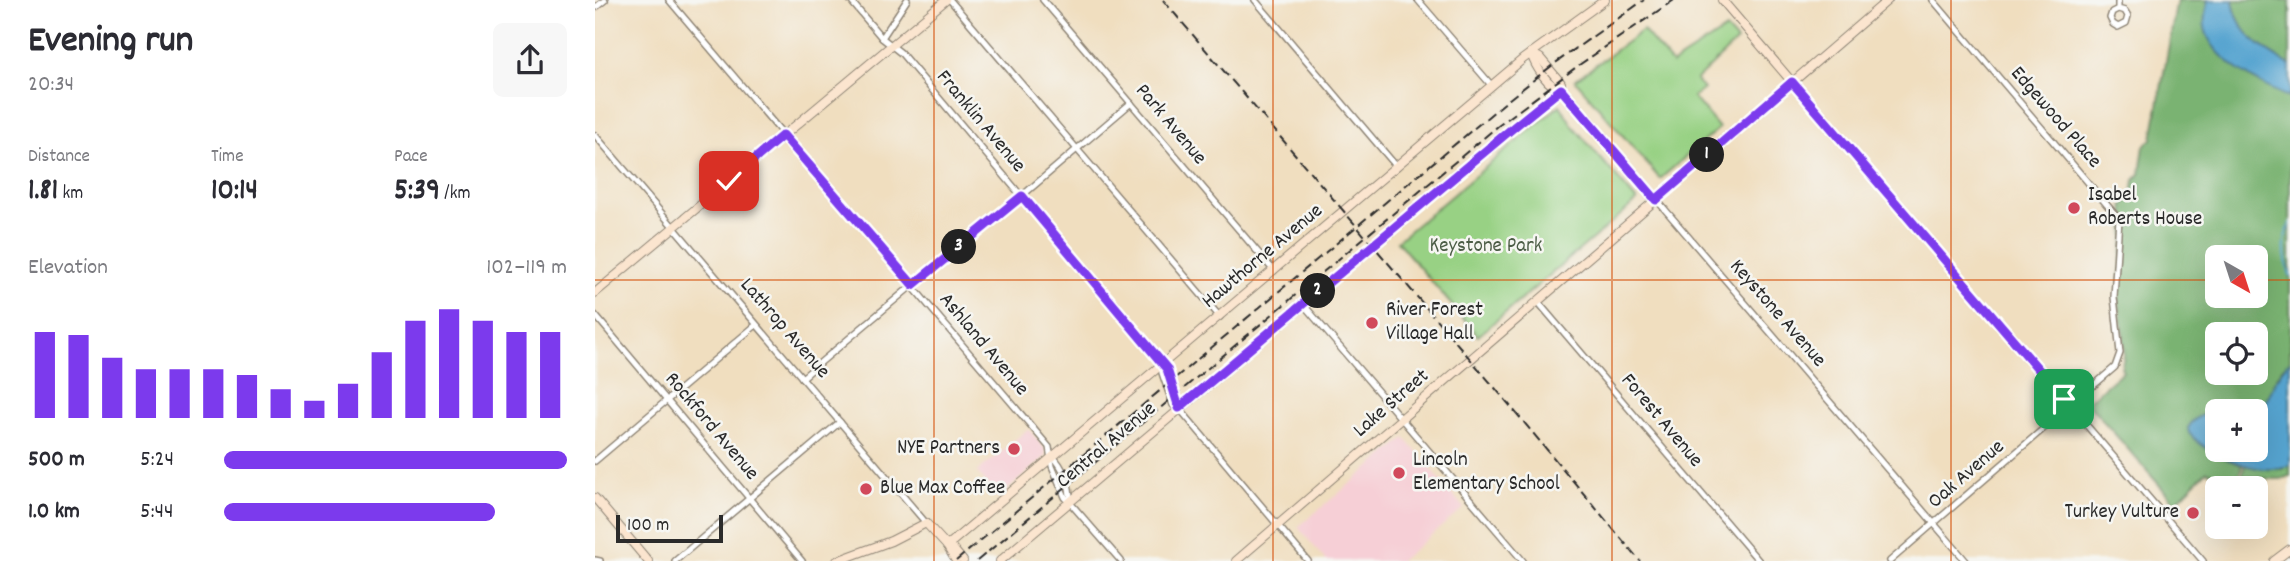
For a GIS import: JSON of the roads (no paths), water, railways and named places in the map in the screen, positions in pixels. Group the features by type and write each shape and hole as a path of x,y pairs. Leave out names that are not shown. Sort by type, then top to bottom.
{"street":[{"path":"595,8 605,0"},
{"name":"Ashland Avenue","path":"669,0 1049,447 1052,466 1065,497 1121,561"},
{"name":"Franklin Avenue","path":"850,0 1022,196 1162,364 1162,373 1173,405 1179,408 1308,561"},
{"path":"882,38 907,0"},
{"path":"595,293 948,0 1220,317"},
{"name":"Park Avenue","path":"1043,0 1274,271"},
{"path":"1255,0 1397,167"},
{"path":"1418,0 1492,86"},
{"name":"Hawthorne Avenue","path":"947,546 1531,53 1605,0"},
{"path":"1722,0 2203,561"},
{"name":"Lake Street","path":"1236,561 1888,0"},
{"name":"Edgewood Place","path":"1933,0 2119,219 2114,297 2120,352"},
{"path":"2118,0 2118,9"},
{"name":"Keystone Avenue","path":"1531,53 1534,63 1555,88 1561,89 1965,561"},
{"name":"Central Avenue","path":"999,561 1561,89"},
{"path":"802,377 1131,103"},
{"name":"Lathrop Avenue","path":"595,135 947,546 956,561"},
{"name":"Forest Avenue","path":"1538,302 1759,561"},
{"path":"1303,304 1523,561"},
{"name":"Rockford Avenue","path":"595,315 802,561"},
{"path":"595,461 756,325"},
{"name":"Oak Avenue","path":"1890,561 2115,367 2120,352"},
{"path":"675,561 840,422"},
{"path":"595,498 648,561"},
{"path":"837,561 891,541 926,523"},
{"name":"Lathrop Avenue","path":"947,546 964,561"},
{"path":"2274,561 2290,549"}],"water":[{"path":"2208,0 2233,0 2240,22 2253,39 2290,65 2290,98 2240,70 2217,51 2205,28"},
{"path":"2290,361 2290,464 2276,469 2263,469 2235,462 2268,462 2267,399"},
{"path":"2204,415 2205,447 2189,433 2188,428 2194,420"}],"waterway":[{"path":"2290,223 2285,249 2290,276"}],"railway":[{"path":"1163,0 1640,561"},
{"path":"956,561 1508,100 1644,0"},
{"path":"977,561 1498,126 1579,65 1674,0"}],"place":[{"name":"Isabel Roberts House","path":"2074,208"},
{"name":"River Forest Village Hall","path":"1372,323"},
{"name":"NYE Partners","path":"1014,449"},
{"name":"Lincoln Elementary School","path":"1399,473"},
{"name":"Blue Max Coffee","path":"866,489"},
{"name":"Turkey Vulture","path":"2193,513"}],"park label":[{"name":"Keystone Park","path":"1486,247"}]}
